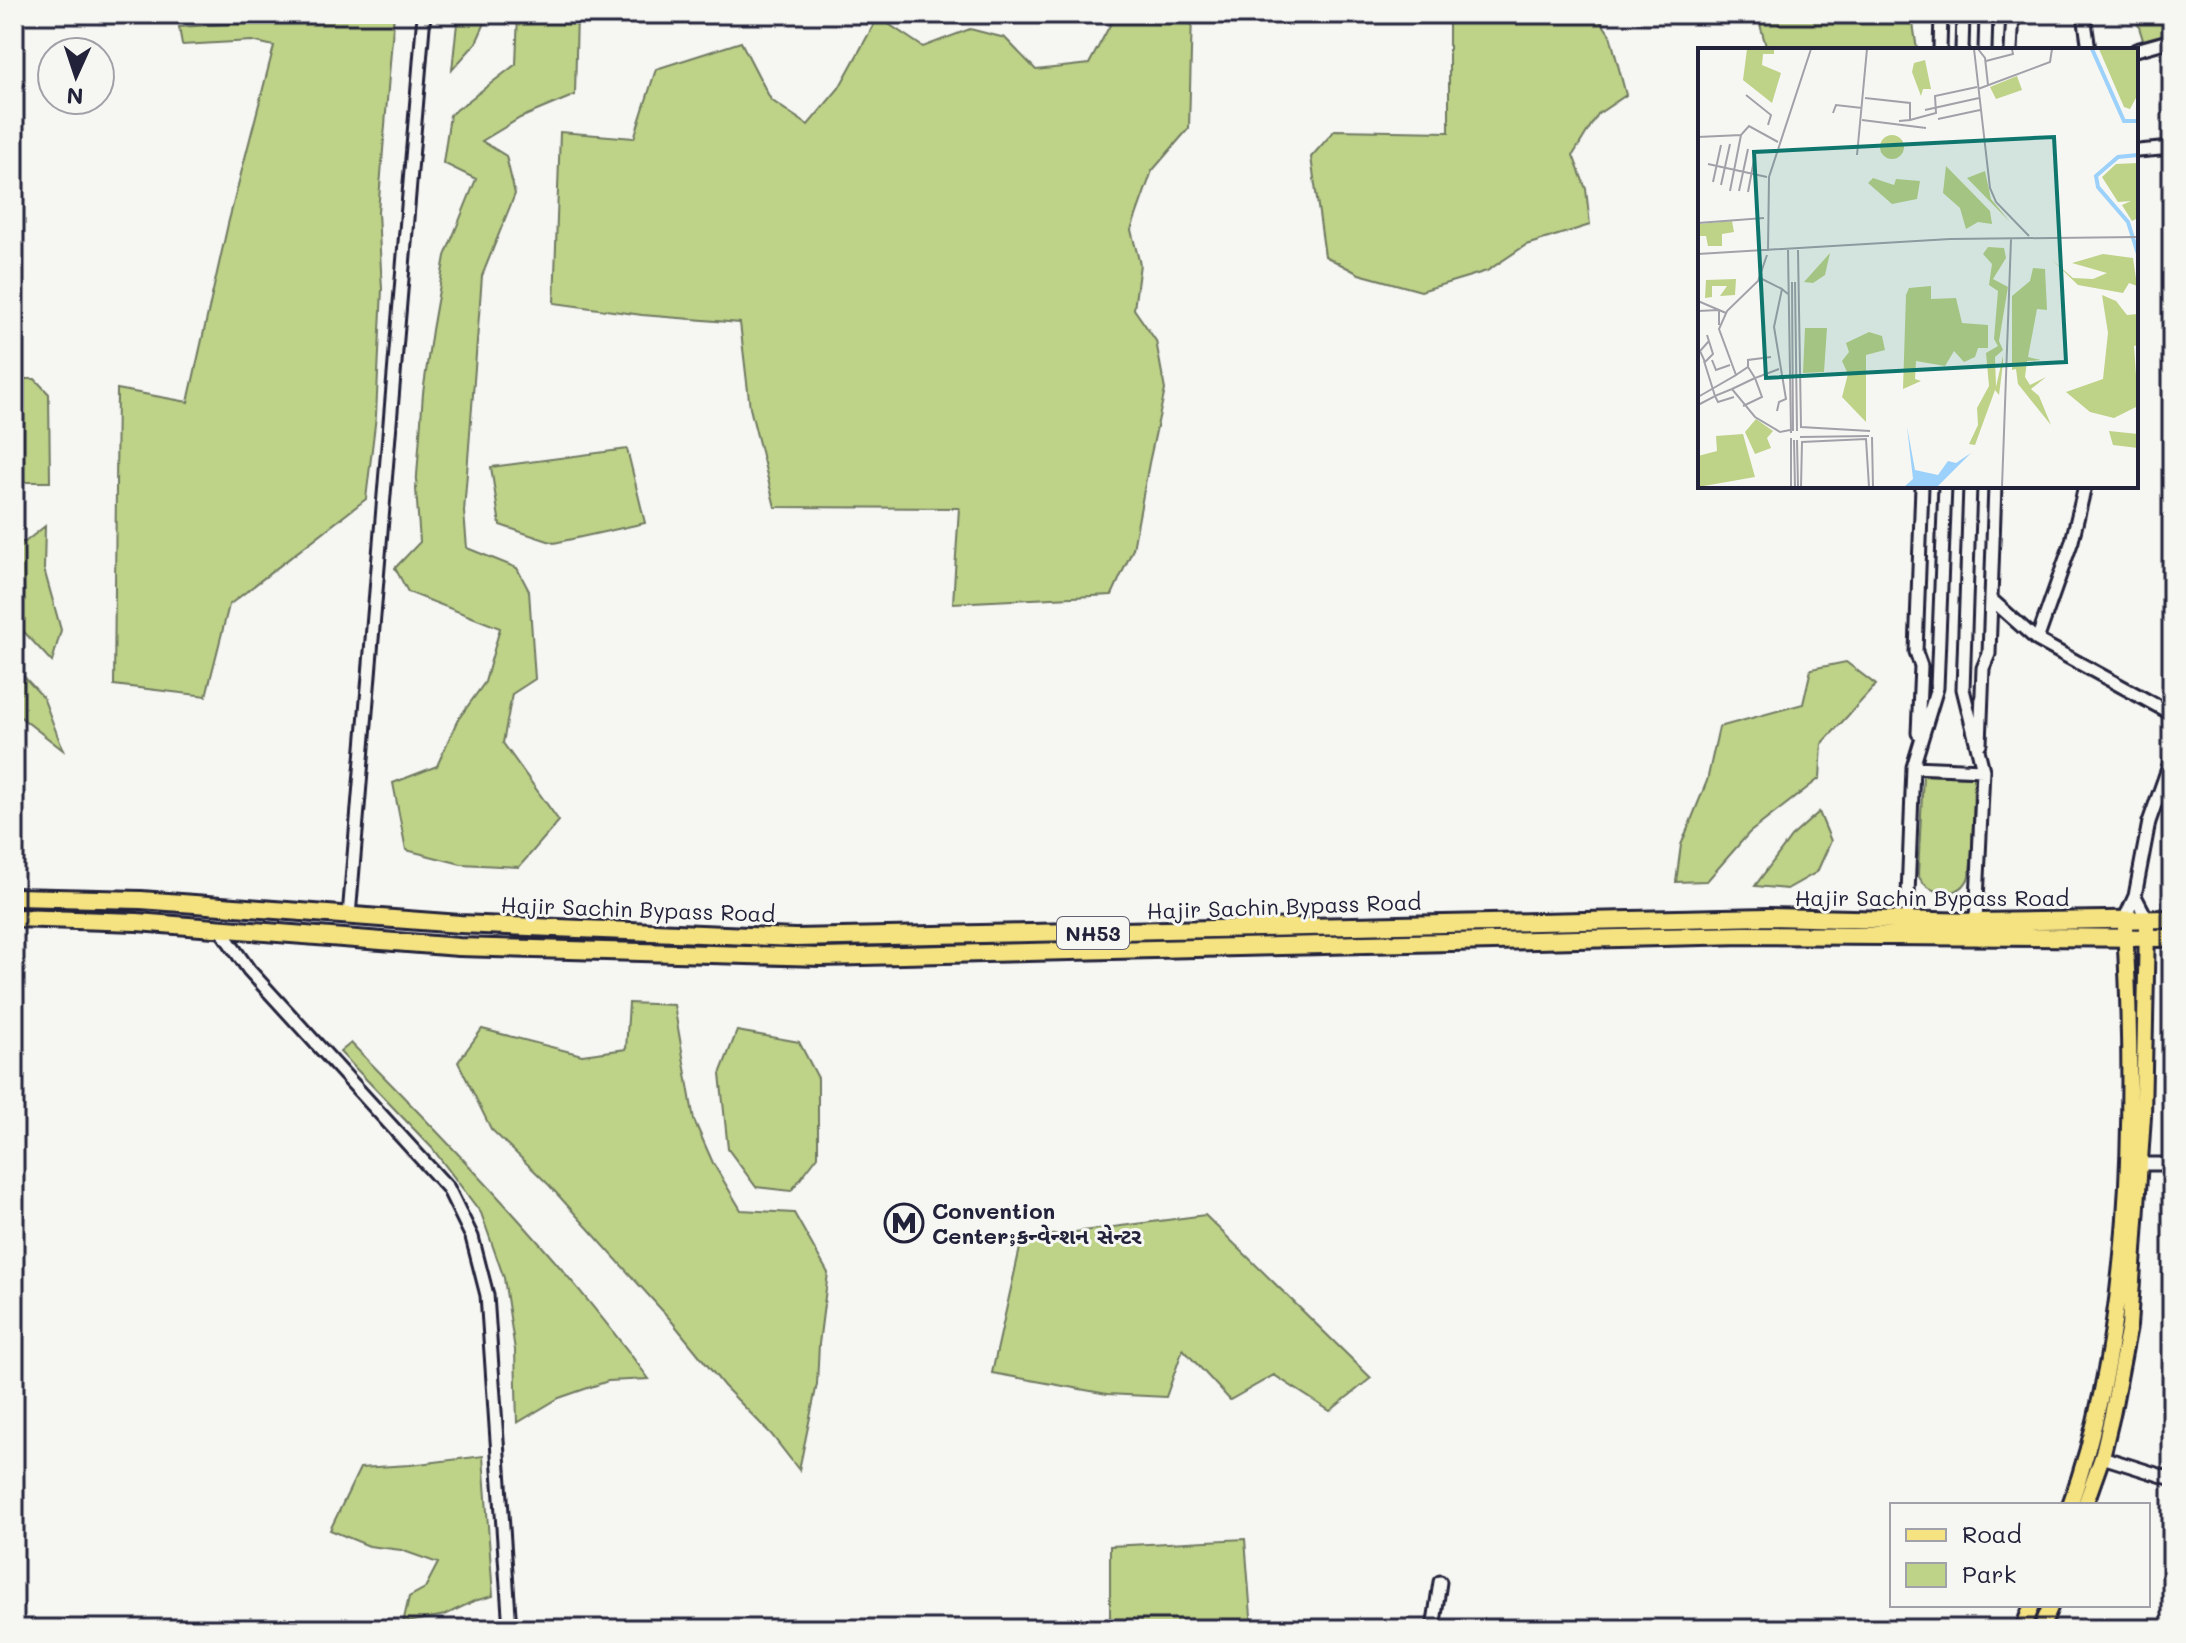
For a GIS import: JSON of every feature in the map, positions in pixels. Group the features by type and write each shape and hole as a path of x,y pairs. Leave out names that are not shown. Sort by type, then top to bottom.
{"highway":[{"name":"Hajir Sachin Bypass Road","path":"14,897 141,900 460,924 795,938 1769,917 1976,922 2172,919"},
{"name":"NH53","path":"14,918 137,922 459,947 821,957 1744,935 2172,938"}],"main road":[{"path":"2086,1503 2102,1457 2129,1326 2140,1164 2147,919"},
{"path":"2071,1503 2092,1436 2106,1372 2125,1207 2128,977 2124,920"},
{"path":"2023,1629 2031,1607"},
{"path":"2041,1629 2050,1607"}],"street":[{"path":"349,916 424,14"},
{"path":"1940,48 1941,14"},
{"path":"1962,48 1963,14"},
{"path":"1985,48 1986,14"},
{"path":"2011,48 2013,14"},
{"path":"2084,14 2089,48"},
{"path":"2138,49 2172,40"},
{"path":"2138,151 2172,148"},
{"path":"1917,754 1921,666 1916,652 1922,488"},
{"path":"1907,920 1913,767 1937,688 1945,488"},
{"path":"1970,488 1963,689 1981,764"},
{"path":"1976,922 1983,668 1989,654 1995,488"},
{"path":"2037,640 2072,541 2085,488"},
{"path":"1992,600 2037,640 2172,714"},
{"path":"2124,920 2135,896 2149,822 2172,757"},
{"path":"1913,767 1981,764"},
{"path":"2135,896 2147,919"},
{"path":"220,929 249,970 448,1188 472,1237 487,1295 510,1629"},
{"path":"2140,1164 2172,1164"},
{"path":"2102,1457 2172,1479"},
{"path":"1433,1629 1440,1582"}],"green space":[{"path":"281,14 394,14 378,212 382,289 376,416 366,499 229,605 206,696 114,685 117,389 188,402 228,224 274,46 252,41 182,45 179,27 279,21"},
{"path":"458,14 489,14 476,43 452,70"},
{"path":"518,14 577,14 575,95 520,118 482,141 506,156 515,194 482,276 464,512 467,548 517,568 529,591 535,679 512,694 503,743 559,821 519,867 461,864 406,850 393,783 437,766 457,721 485,682 500,628 408,592 395,568 420,542 416,489 423,393 432,330 445,256 476,179 443,163 450,115 516,64"},
{"path":"1116,14 1192,14 1189,128 1152,171 1131,230 1140,264 1134,309 1156,341 1165,390 1133,549 1112,595 953,603 959,508 775,507 750,408 740,323 642,315 554,303 560,132 634,138 656,69 741,42 771,100 808,125 839,88 878,17 923,47 970,29 1005,38 1036,70 1089,64"},
{"path":"1449,14 1596,14 1610,35 1626,95 1598,114 1573,155 1586,189 1590,225 1526,245 1487,271 1421,291 1359,274 1325,256 1311,157 1335,130 1449,132"},
{"path":"1774,14 1893,14 1913,23 1917,48 1766,48 1758,17"},
{"path":"2135,14 2172,14 2172,32 2143,40"},
{"path":"14,379 35,379 49,394 50,482 14,482"},
{"path":"627,449 645,523 554,543 500,525 491,467"},
{"path":"45,526 44,569 61,630 52,662 14,621 14,542 25,542"},
{"path":"1846,662 1876,685 1822,744 1820,778 1749,833 1707,881 1676,882 1681,845 1707,781 1719,727 1803,704 1811,669"},
{"path":"14,666 43,697 63,750 14,712"},
{"path":"1923,775 1974,777 1970,871 1968,879 1957,890 1934,890 1921,881 1918,874"},
{"path":"1819,812 1831,841 1817,872 1787,889 1755,886 1791,837"},
{"path":"629,1003 674,1005 694,1120 713,1163 741,1210 794,1213 828,1273 817,1384 799,1470 771,1434 724,1386 669,1318 549,1185 491,1129 458,1062 482,1029 582,1055 626,1049"},
{"path":"737,1031 799,1042 818,1078 818,1156 791,1191 756,1187 728,1149 720,1074"},
{"path":"351,1043 468,1164 543,1248 649,1379 608,1381 559,1398 517,1423 515,1350 504,1278 481,1213 432,1148 340,1052"},
{"path":"1205,1215 1371,1378 1330,1411 1274,1375 1230,1400 1183,1349 1166,1397 1107,1394 992,1373 1022,1239"},
{"path":"483,1456 493,1596 445,1615 403,1623 409,1597 425,1588 438,1563 401,1550 369,1546 330,1530 360,1468"},
{"path":"1245,1539 1252,1629 1110,1629 1110,1546"}],"place":[{"name":"Convention Center;કન્વેન્શન સેન્ટર","path":"904,1223"}]}
